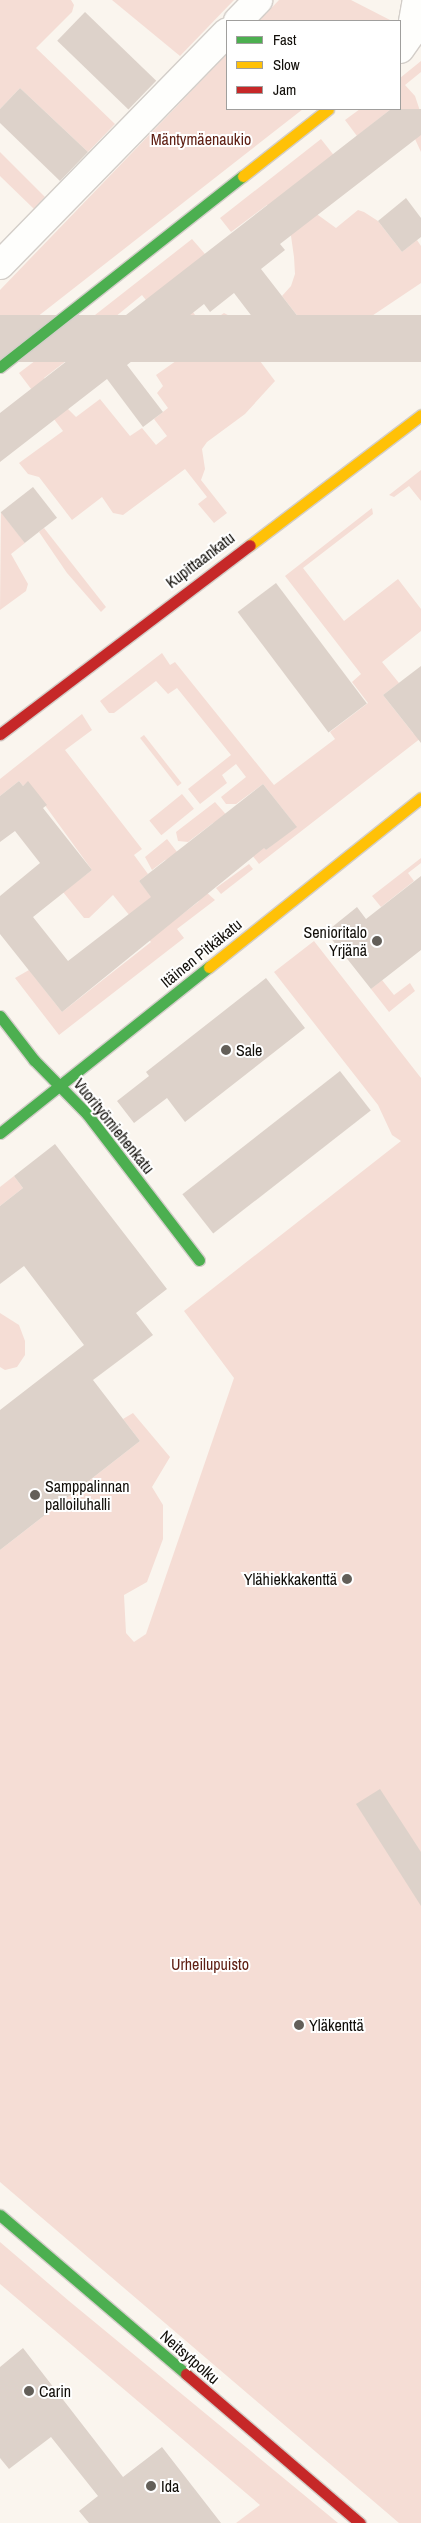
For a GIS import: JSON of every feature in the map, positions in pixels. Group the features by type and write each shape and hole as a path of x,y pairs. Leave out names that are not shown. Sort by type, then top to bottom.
{"street":[{"path":"239,20 258,0"},
{"path":"401,47 411,32 417,0"},
{"path":"0,266 226,33"},
{"path":"0,367 327,110"},
{"name":"Kupittaankatu","path":"0,734 421,415"},
{"name":"Itäinen Pitkäkatu","path":"0,1133 421,798"},
{"name":"Vuorityömiehenkatu","path":"0,1016 34,1060 87,1114 199,1260"},
{"name":"Neitsytpolku","path":"0,2215 360,2523"}],"green space":[{"path":"0,0 71,0 74,5 72,12 36,48 115,124 88,152 20,88 0,109"},
{"path":"112,0 234,0 180,56"},
{"path":"279,0 351,0 390,20 260,20"},
{"name":"Mäntymäenaukio","path":"226,55 226,110 302,110 0,346 0,290"},
{"path":"421,61 421,72 405,85 415,96 421,114 421,152 415,139 392,110 401,110 401,77"},
{"path":"359,110 390,110 357,136 345,120"},
{"path":"321,139 336,158 295,184 318,215 336,228 358,210 378,221 402,252 417,240 421,246 421,283 333,342 319,331 310,332 282,296 291,286 295,274 291,236 267,205 231,232 220,218"},
{"path":"0,152 45,197 34,209 0,176"},
{"path":"192,239 205,254 193,312 203,327 224,313 239,321 261,350 257,357 275,381 245,414 207,442 202,449 205,469 201,480 227,513 214,523 198,504 207,497 185,469 123,515 113,513 102,497 72,520 39,477 28,474 19,463 63,431 19,373 69,335 79,351 44,378 68,409 76,417 100,399 130,436 142,428 156,445 167,436 154,419 168,408 157,393 163,386 156,375 183,356 170,331 142,295 104,326 95,315"},
{"path":"421,470 421,501 409,486 394,497 389,495"},
{"path":"372,508 373,514 303,568 344,621 398,579 421,609 421,631 382,662 399,683 383,695 413,733 421,738 259,864 252,855 263,846 266,850 296,826 263,784 236,804 226,804 221,797 246,777 236,764 222,775 227,783 200,804 188,789 231,755 177,688 168,694 156,681 114,713 109,713 100,701 162,653 170,665 175,662 274,785 335,739 330,732 368,703 352,682 361,674 285,576"},
{"path":"1,512 25,543 11,554 28,584 26,591 0,610"},
{"path":"44,528 106,607 101,612 67,573 39,532"},
{"path":"82,714 92,730 65,750 142,849 134,855 148,874 139,881 172,922 198,902 205,891 215,900 177,929 184,938 59,1035 15,978 29,970 62,1012 151,942 113,895 89,918 84,918 63,892 92,870 28,782 23,786 19,781 0,796 0,779"},
{"path":"144,735 182,783 178,786 140,738"},
{"path":"182,794 194,809 161,835 149,820"},
{"path":"215,802 230,819 213,823 188,842 178,841 176,832"},
{"path":"167,839 181,857 165,860 152,870 145,857"},
{"path":"421,858 421,863 408,873 414,881 381,907 372,896"},
{"path":"249,864 253,869 221,894 216,888"},
{"name":"Urheilupuisto","path":"314,941 421,1078 421,2523 399,2523 0,2182 0,1550 140,1441 123,1419 133,1413 170,1457 152,1487 163,1505 163,1539 147,1582 124,1595 126,1633 134,1642 146,1634 234,1378 184,1311 401,1141 392,1135 378,1105 274,972"},
{"path":"382,980 394,995 410,983 415,991 389,1012 371,989"},
{"path":"14,1176 23,1188 0,1206 0,1187"},
{"path":"0,1313 19,1325 25,1341 25,1355 17,1367 5,1370 0,1367"},
{"path":"0,2242 338,2523 236,2523 260,2505 0,2284"}],"building":[{"path":"85,12 156,81 128,110 57,41"},
{"path":"20,88 88,152 60,181 0,123 0,109"},
{"path":"421,109 421,135 280,244 285,250 261,269 306,327 277,349 234,293 210,312 204,304 127,365 163,412 143,427 107,379 0,462 0,413 390,110"},
{"path":"406,198 421,218 421,237 402,252 378,221"},
{"path":"0,315 421,315 421,362 0,362"},
{"path":"33,487 57,518 25,543 1,512"},
{"path":"276,583 367,704 329,732 238,612"},
{"path":"421,666 421,743 383,695"},
{"path":"19,781 23,786 28,781 47,805 43,808 92,870 33,917 68,961 151,897 139,881 263,784 297,827 266,850 264,848 62,1012 0,934 0,896 40,863 15,831 0,842 0,796"},
{"name":"Senioritalo Yrjänä","path":"421,876 421,950 371,989 326,932 357,907 366,919"},
{"name":"Sale","path":"266,978 305,1028 185,1122 167,1098 134,1123 117,1101 149,1076 146,1072"},
{"path":"340,1071 371,1110 213,1234 182,1194"},
{"path":"55,1144 167,1289 136,1313 153,1335 93,1380 140,1441 0,1550 0,1410 84,1345 24,1266 0,1284 0,1206 23,1188 14,1176"},
{"path":"380,1789 421,1852 421,1906 356,1804"},
{"path":"23,2348 123,2477 162,2447 221,2523 89,2523 79,2511 98,2496 51,2437 9,2469 0,2458 0,2367"}],"traffic: fast":[{"path":"0,367 243,176"},
{"path":"0,1133 209,967"},
{"path":"0,1016 34,1060 87,1114 199,1260"},
{"path":"0,2215 186,2374"}],"traffic: slow":[{"path":"243,176 327,110"},
{"path":"250,545 421,415"},
{"path":"209,967 421,798"}],"traffic: jam":[{"path":"0,734 250,545"},
{"path":"186,2374 360,2523"}],"place":[{"name":"Senioritalo Yrjänä","path":"377,941"},
{"name":"Sale","path":"226,1050"},
{"name":"Samppalinnan palloiluhalli","path":"35,1495"},
{"name":"Ylähiekkakenttä","path":"347,1579"},
{"name":"Yläkenttä","path":"299,2025"},
{"name":"Carin","path":"29,2391"},
{"name":"Ida","path":"151,2486"}]}
